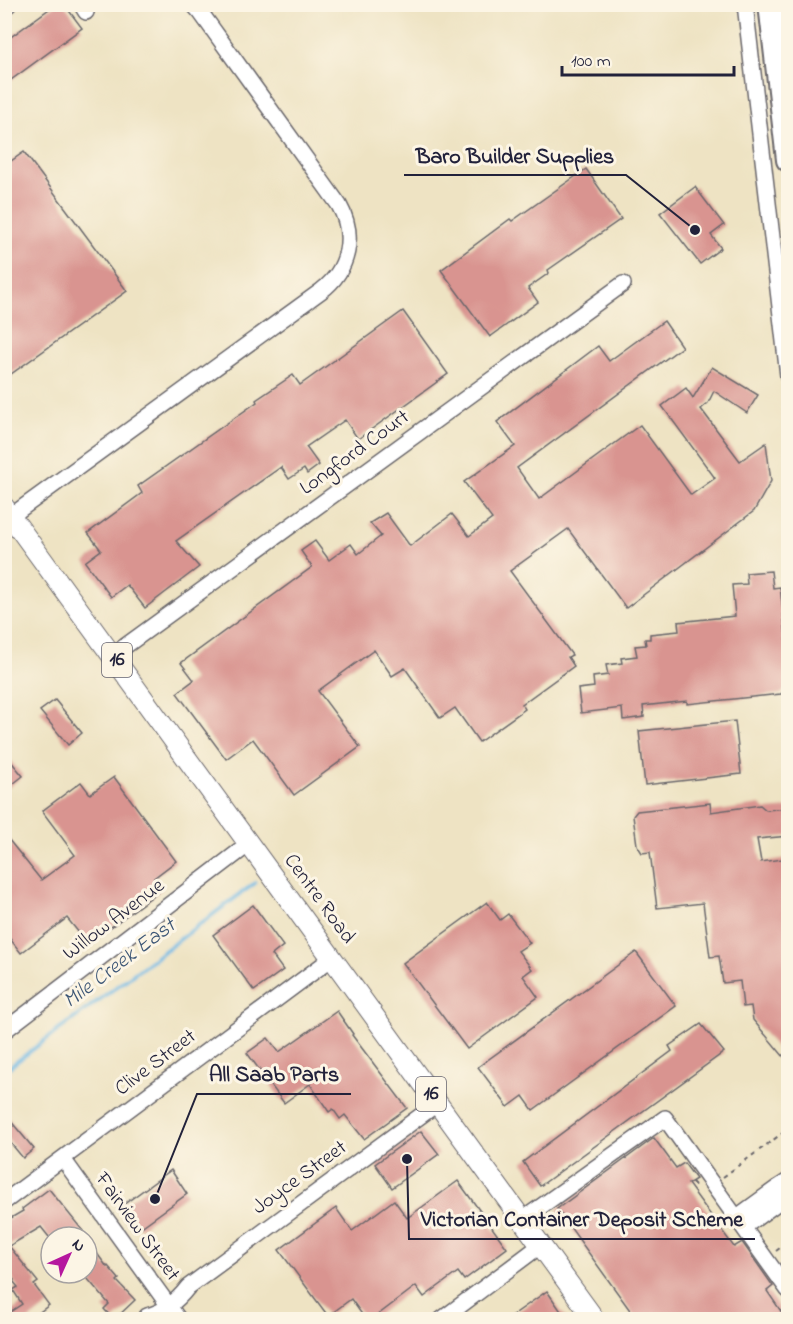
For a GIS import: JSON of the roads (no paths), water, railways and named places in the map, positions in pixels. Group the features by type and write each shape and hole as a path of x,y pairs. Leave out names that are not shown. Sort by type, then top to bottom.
{"highway":[{"path":"770,4 789,160"}],"main road":[{"name":"Centre Road","path":"8,511 595,1320"}],"street":[{"path":"4,8 9,4"},
{"path":"8,511 321,291 344,265 349,230 344,213 193,4"},
{"path":"745,4 783,271 789,376"},
{"path":"749,35 774,32"},
{"name":"Longford Court","path":"113,655 623,284"},
{"name":"Willow Avenue","path":"4,1030 249,843"},
{"name":"Clive Street","path":"4,1202 332,958"},
{"name":"Joyce Street","path":"145,1318 152,1307 166,1302 175,1290 188,1287 438,1103"},
{"path":"522,1220 665,1118 789,1290"},
{"name":"Fairview Street","path":"63,1159 179,1320"},
{"path":"740,1222 777,1188 789,1181"},
{"path":"740,1222 789,1195"},
{"path":"441,1320 541,1245"}],"waterway":[{"name":"Mile Creek East","path":"4,1071 255,883"}],"place":[{"name":"Baro Builder Supplies","path":"695,230"},
{"name":"Victorian Container Deposit Scheme","path":"407,1159"},
{"name":"All Saab Parts","path":"155,1199"}]}
